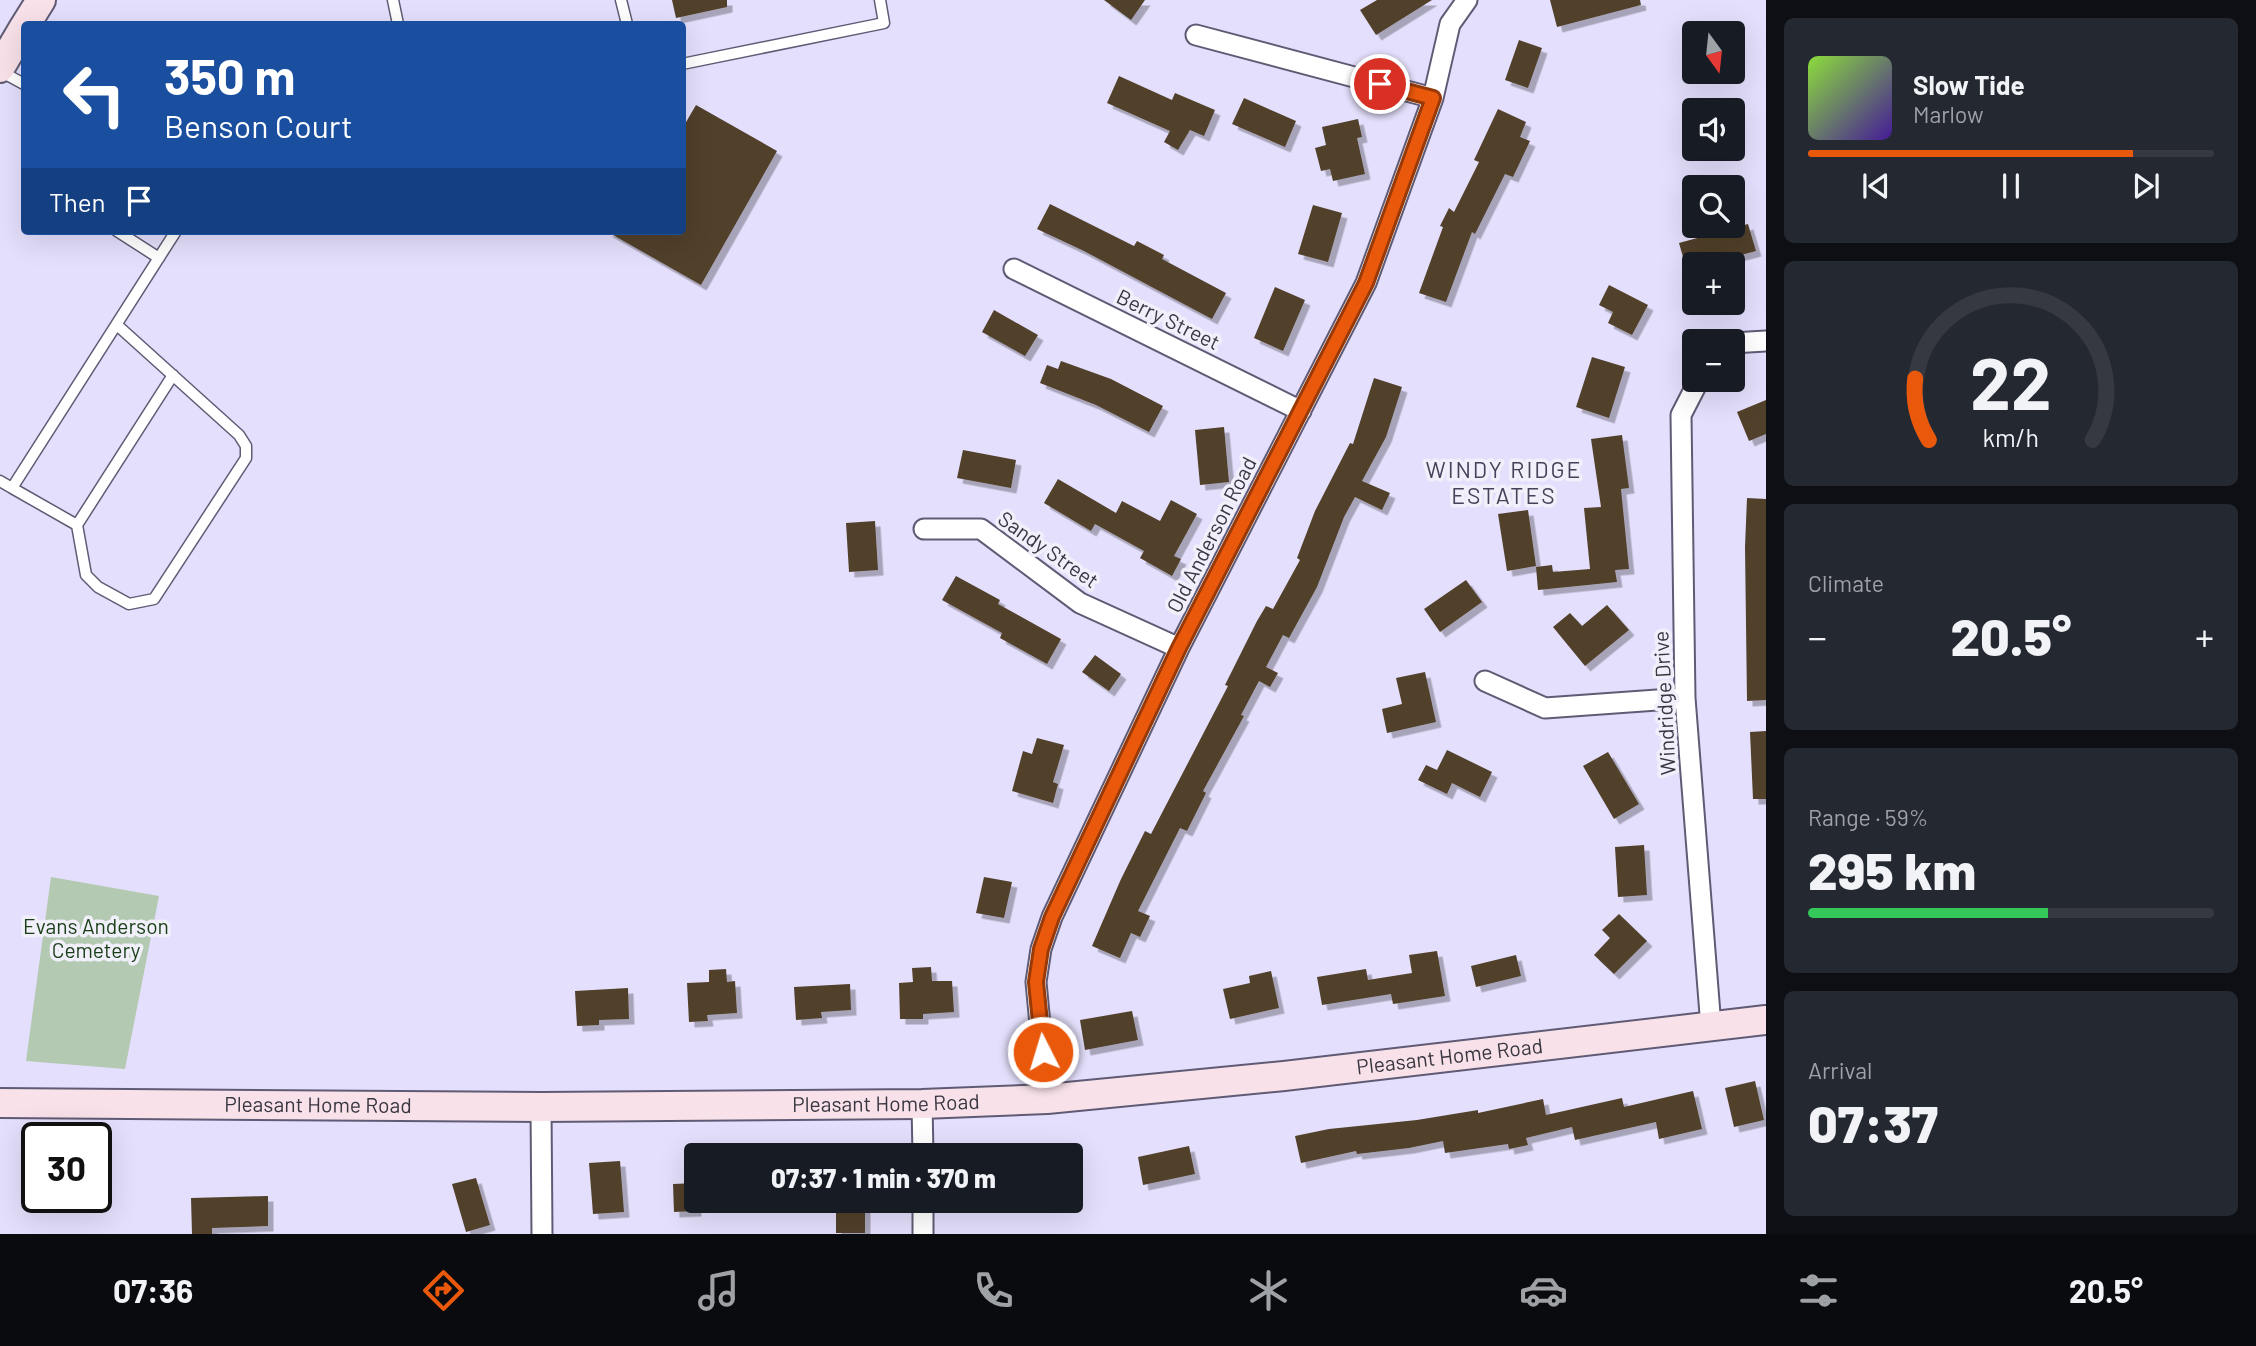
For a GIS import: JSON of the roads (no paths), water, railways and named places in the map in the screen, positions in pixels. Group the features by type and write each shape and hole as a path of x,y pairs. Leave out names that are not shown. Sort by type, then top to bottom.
{"street":[{"path":"28,21 41,0"},
{"name":"Old Anderson Road","path":"1047,1099 1036,982 1041,949 1052,917 1179,648 1366,283 1433,98 1450,24 1467,0"},
{"path":"0,69 21,33"},
{"path":"1196,36 1433,98"},
{"name":"Berry Street","path":"1014,269 1301,411"},
{"path":"1745,342 1766,341"},
{"name":"Windridge Drive","path":"1693,392 1681,415 1685,698 1711,1027"},
{"name":"Sandy Street","path":"925,529 981,529 1080,603 1179,648"},
{"path":"1485,681 1545,708 1685,698"},
{"name":"Pleasant Home Road","path":"0,1103 541,1107 922,1104 1047,1099 1284,1076 1766,1020"},
{"path":"922,1104 923,1143"},
{"path":"541,1107 542,1234"},
{"path":"923,1213 923,1234"}],"lane":[{"path":"393,0 397,21"},
{"path":"621,0 625,21"},
{"path":"686,63 884,23 880,0"},
{"path":"0,69 21,82"},
{"path":"123,235 159,258"},
{"path":"12,488 173,235"},
{"path":"117,324 239,435 246,446 246,458 154,599 129,604 99,587 86,575 77,525 173,376"},
{"path":"0,481 77,525"}],"district":[{"name":"WINDY RIDGE ESTATES","path":"1504,483"}],"park label":[{"name":"Evans Anderson Cemetery","path":"96,939"}]}
